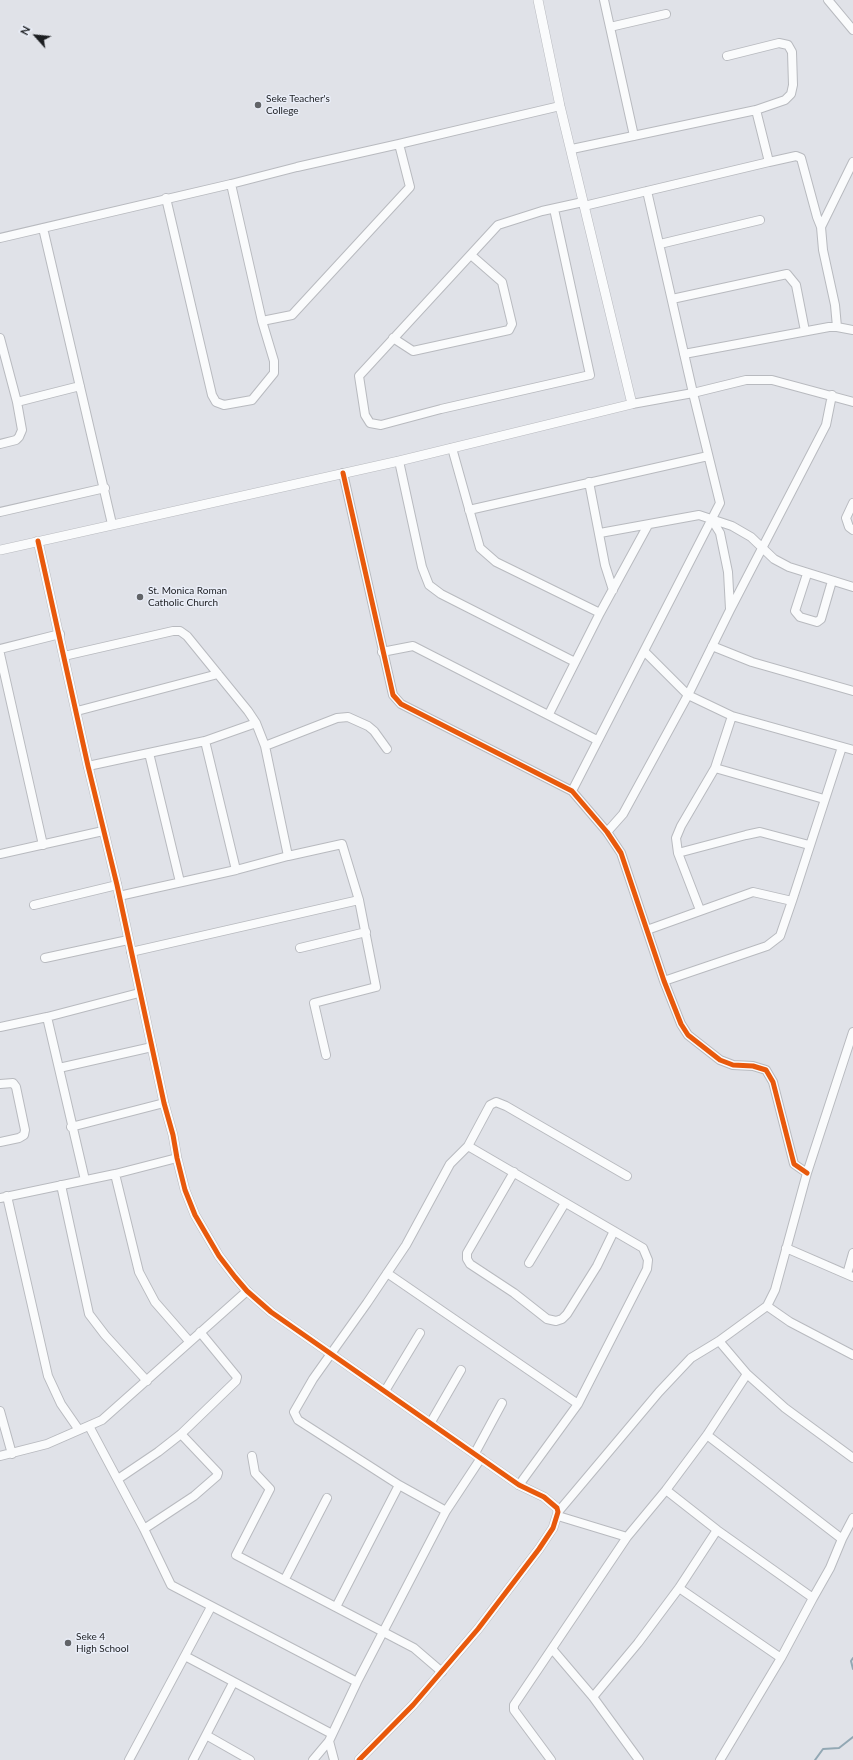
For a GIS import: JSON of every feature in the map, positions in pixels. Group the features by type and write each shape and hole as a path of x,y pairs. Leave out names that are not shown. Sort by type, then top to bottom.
{"street":[{"path":"538,0 560,106 572,149 632,404"},
{"path":"604,0 634,136"},
{"path":"828,0 853,30"},
{"path":"610,26 666,14"},
{"path":"572,149 756,110 785,100 791,94 793,85 792,52 788,45 779,43 727,56"},
{"path":"0,238 231,184 297,166 399,144 560,106"},
{"path":"756,110 769,162"},
{"path":"262,321 292,315 410,187 399,144"},
{"path":"554,209 590,375 381,424 370,423 365,415 359,376 498,225 554,209 647,191 796,156 801,158 821,227 823,250 835,305 837,327"},
{"path":"821,227 853,162"},
{"path":"166,198 212,395 216,402 224,405 252,400 274,373 274,361 262,321 231,184"},
{"path":"572,791 720,502 693,393 647,191"},
{"path":"660,244 760,220"},
{"path":"43,228 105,488 112,524"},
{"path":"393,338 413,351 509,330 512,324 502,282 471,255"},
{"path":"672,299 787,274 796,285 805,330"},
{"path":"684,354 805,330 837,327 853,330"},
{"path":"0,338 17,402 21,433 16,440 0,444"},
{"path":"0,550 399,461 632,404 693,393 746,380 772,380 832,395 853,402"},
{"path":"17,402 80,386"},
{"path":"607,832 623,814 688,695 730,610 826,425 832,395"},
{"path":"452,448 480,548 496,562 600,613"},
{"path":"469,510 708,456"},
{"path":"399,461 422,567 429,585 441,594 574,662"},
{"path":"343,473 382,652 393,695 401,704 572,791 607,832 621,853 664,981 681,1024 688,1035 720,1060 733,1065 752,1066 766,1070 773,1082 794,1164 807,1173"},
{"path":"589,482 605,565 613,590"},
{"path":"0,512 105,488"},
{"path":"853,503 846,518 849,527 853,530"},
{"path":"600,534 699,515 732,526 751,537 774,559 807,574 853,587"},
{"path":"712,520 720,532 728,572 730,610"},
{"path":"549,714 574,662 648,525"},
{"path":"38,541 60,634 88,766 119,896 164,1104 173,1135 185,1190 195,1215 219,1256 247,1291 271,1312 431,1422 519,1485 544,1497 557,1508 558,1514"},
{"path":"807,574 795,611 800,617 817,622 821,619 832,581"},
{"path":"64,656 173,631 180,631 187,636 256,723 265,746 288,856"},
{"path":"0,649 60,634"},
{"path":"382,652 413,646 549,714 597,740"},
{"path":"712,646 752,662 853,691"},
{"path":"644,651 688,695 732,716 853,750"},
{"path":"0,654 43,845"},
{"path":"77,711 218,674"},
{"path":"700,910 678,853 676,838 681,826 715,768 732,716"},
{"path":"265,746 337,718 348,717 368,726 374,731 387,749"},
{"path":"88,766 205,741 256,723"},
{"path":"205,741 236,870"},
{"path":"664,981 767,946 780,936 842,747"},
{"path":"150,753 180,882"},
{"path":"715,768 824,799"},
{"path":"0,854 103,831"},
{"path":"678,853 760,832 809,845"},
{"path":"119,896 236,870 288,856 342,844 359,900 376,987 314,1003 326,1055"},
{"path":"34,905 116,886"},
{"path":"647,930 752,892 792,901"},
{"path":"131,952 359,900"},
{"path":"300,948 366,932"},
{"path":"45,958 128,940"},
{"path":"0,1027 47,1017 139,993"},
{"path":"47,1017 71,1126 85,1180"},
{"path":"359,1760 413,1705 442,1672 539,1549 553,1528 558,1514 659,1392 691,1358 719,1341 767,1306 775,1290 807,1173 850,1053 853,1032"},
{"path":"59,1068 152,1047"},
{"path":"0,1084 13,1083 16,1087 25,1130 24,1135 19,1138 0,1142"},
{"path":"446,1511 399,1485 298,1420 295,1415 296,1407 330,1354 406,1245 450,1164 468,1146 490,1105 496,1102 506,1106 627,1176"},
{"path":"71,1126 164,1104"},
{"path":"468,1146 643,1248 647,1255 647,1269 578,1404 519,1485"},
{"path":"78,1430 61,1404 48,1376 3,1197 116,1174 177,1158"},
{"path":"514,1172 467,1253 467,1259 470,1264 514,1293 547,1319 562,1319 567,1314 597,1266 614,1231"},
{"path":"116,1174 139,1272 155,1302 189,1341"},
{"path":"61,1185 89,1314 105,1336 147,1381"},
{"path":"529,1263 565,1203"},
{"path":"786,1248 850,1275 853,1253"},
{"path":"387,1273 578,1404"},
{"path":"0,1456 47,1444 102,1420 247,1291"},
{"path":"767,1306 790,1322 853,1355"},
{"path":"118,1479 158,1452 181,1434 237,1379 237,1377 200,1332"},
{"path":"385,1391 420,1333"},
{"path":"719,1341 747,1374 785,1408 853,1458"},
{"path":"431,1422 461,1370"},
{"path":"551,1760 514,1710 516,1701 553,1650 627,1537 666,1490 707,1436 747,1374"},
{"path":"313,1760 330,1738 357,1682 446,1511 478,1456 502,1403"},
{"path":"0,1411 12,1454"},
{"path":"89,1426 144,1529 171,1585 357,1682"},
{"path":"144,1529 194,1496 217,1476 218,1473 181,1434"},
{"path":"707,1436 842,1539"},
{"path":"252,1456 255,1473 270,1489 236,1555 285,1579 383,1633 414,1648 442,1672"},
{"path":"336,1607 399,1485"},
{"path":"666,1490 717,1530 813,1598"},
{"path":"285,1579 327,1498"},
{"path":"558,1514 627,1537"},
{"path":"720,1760 781,1658 830,1568 842,1539 853,1518"},
{"path":"593,1696 638,1643 679,1588 717,1530"},
{"path":"679,1588 781,1658"},
{"path":"129,1760 211,1607"},
{"path":"553,1650 593,1696 639,1760"},
{"path":"185,1656 330,1738"},
{"path":"193,1760 233,1683"},
{"path":"206,1735 250,1760"},
{"path":"330,1738 334,1760"}],"waterway":[{"path":"853,1658 851,1661 853,1669"},
{"path":"815,1760 823,1749 839,1748 853,1737"}],"cycle path":[{"path":"343,473 393,695 401,704 572,791 607,832 621,853 664,981 681,1024 688,1035 720,1060 733,1065 753,1066 766,1070 773,1082 794,1164 807,1173"},
{"path":"38,541 88,766 117,885 164,1103 173,1135 185,1190 195,1215 219,1256 235,1277 247,1291 271,1312 519,1485 544,1497 557,1508 558,1512 553,1528 539,1549 478,1629 413,1705 359,1760"}],"place":[{"name":"Seke Teacher's College","path":"258,105"},
{"name":"St. Monica Roman Catholic Church","path":"140,597"},
{"name":"Seke 4 High School","path":"68,1643"}]}
